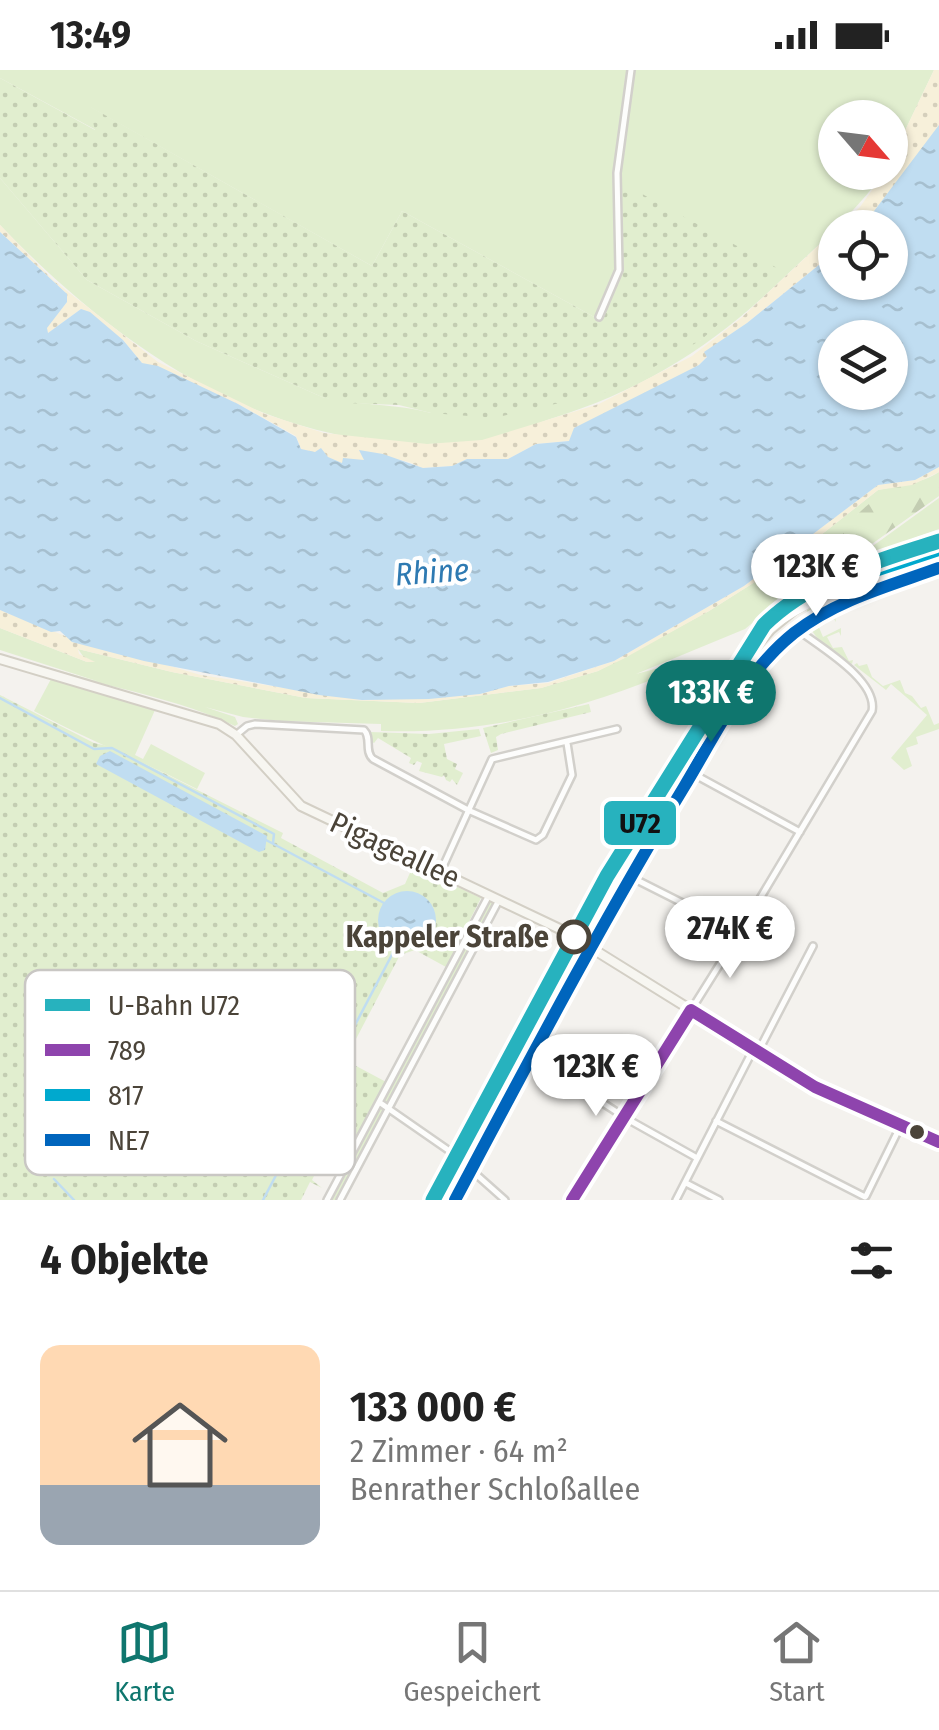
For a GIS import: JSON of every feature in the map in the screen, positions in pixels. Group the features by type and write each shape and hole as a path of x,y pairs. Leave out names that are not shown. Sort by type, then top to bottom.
{"street":[{"path":"599,317 618,270 616,174 630,70"},
{"path":"435,1200 613,868 756,634 828,590 939,550"},
{"path":"572,1200 740,932 872,710 872,696 864,682 798,630"},
{"path":"0,660 196,715 236,736 255,724 366,732 368,752 373,758 468,810 532,839 540,839 572,775 566,743"},
{"path":"671,673 713,706"},
{"path":"441,871 492,760 617,729"},
{"name":"Pigageallee","path":"236,736 301,806 576,938"},
{"path":"677,764 800,832"},
{"path":"613,868 740,932"},
{"path":"355,1148 489,895"},
{"path":"355,1171 499,900"},
{"path":"576,938 815,1087 939,1142"},
{"path":"676,1200 812,946"},
{"path":"516,1047 697,1158"},
{"path":"379,1102 458,1158 504,1200"},
{"path":"716,1122 864,1199 900,1127"},
{"path":"328,1200 341,1175"},
{"path":"340,1200 353,1175"},
{"path":"685,1183 719,1200"}],"green space":[{"path":"0,70 934,70 908,124 908,100 818,100 818,190 871,190 853,210 818,210 818,245 750,309 698,349 614,395 514,432 478,441 407,443 340,435 276,417 215,391 157,358 102,318 0,225 0,178 87,280 196,341 322,397 431,413 701,340 613,178 615,275 596,318 402,211 372,266 90,107 96,130 0,78"},
{"path":"0,78 95,130 89,106 372,266 402,211 596,318 615,275 613,178 779,269 701,340 612,391 494,418 431,413 399,405 344,403 196,341 87,280 0,178"},
{"path":"939,472 939,496 869,546 853,550 848,568 792,592 777,603 770,597 769,587 792,571 796,577 818,568 853,520 881,495"},
{"path":"893,487 858,514 828,563 796,577 770,597 777,603 745,629 636,674 655,669 661,676 627,689 559,710 489,725 381,731 381,724 280,721 205,707 235,717 235,726 149,695 59,673 0,654 100,682 0,650 0,628 87,662 78,649 306,698 419,703 541,688 598,671 709,611 788,561 878,490"},
{"path":"939,498 939,529 849,562 855,552 870,548"},
{"path":"933,561 936,570 933,567 842,604 840,601 813,611 818,624 835,614 836,622 834,619 818,625 823,637 841,628 841,636 839,632 827,637 833,648 842,647 852,664 815,635 807,610"},
{"path":"867,664 872,677 883,686 900,680 905,693 921,708 926,706 934,725 939,723 939,729 916,737 918,744 906,748 912,766 904,770 891,758 927,715 891,684 886,690 854,665"},
{"path":"51,679 155,710 135,755 143,759 151,744 205,773 197,789 34,711"},
{"path":"0,695 283,833 281,838 383,893 405,884 413,866 481,898 446,967 415,950 400,955 355,1041 355,970 25,970 25,1175 314,1175 312,1180 322,1188 310,1182 301,1200 0,1200"},
{"path":"589,704 591,712 501,734 496,737 498,750 491,753 483,728"},
{"path":"479,729 481,736 444,744 447,759 463,773 457,785 444,775 419,771 422,763 409,763 411,758 378,738 374,743 370,741 370,732 429,734"},
{"path":"489,899 495,901 355,1168 355,1151"},
{"path":"355,1065 388,1083 355,1145"},
{"path":"342,1175 351,1175 338,1200 329,1200"}],"sand":[{"path":"934,70 939,70 939,125 908,169 908,124"},
{"path":"872,190 891,190 875,210 857,210"},
{"path":"0,225 53,280 158,362 265,414 324,433 427,444 482,440 599,404 692,356 741,318 818,246 818,266 705,352 707,356 699,365 569,441 536,444 508,459 467,459 453,466 422,468 360,451 365,461 342,464 301,449 296,436 238,404 142,363 123,340 81,309 48,333 46,328 67,302 67,294 0,232"},
{"path":"939,467 939,472 912,485 878,490 788,561 623,659 541,688 419,703 306,698 78,649 79,654 95,662 87,662 0,628 0,610 65,636 201,675 362,700 480,694 509,686 548,683 614,661 744,586 878,485 915,480"}],"water":[{"name":"Rhine","path":"939,125 939,467 915,480 878,485 744,586 614,661 548,682 480,694 362,700 144,661 72,642 60,631 51,632 0,610 0,232 67,294 67,302 47,328 48,333 81,309 90,312 123,340 142,363 158,366 238,404 296,437 301,449 315,452 321,448 328,457 342,463 343,458 364,460 359,450 423,468 452,466 467,459 508,459 536,444 569,441 574,428 699,365 707,357 704,352 818,266 818,300 908,300 908,210 875,210 890,190 908,190 908,166"},
{"path":"110,751 267,836 265,850 259,852 96,764 100,756"},
{"path":"407,891 427,900 436,920 427,940 407,949 387,940 378,920 387,900"}],"waterway":[{"path":"0,698 94,749 112,748 274,834 273,843"},
{"path":"266,840 384,903"},
{"path":"355,1025 396,947"},
{"path":"263,1200 276,1175"},
{"path":"54,1179 74,1200"}],"metro line":[{"name":"U72","path":"433,1200 607,876 764,625 824,583 939,541"}],"transit line":[{"name":"817","path":"435,1200 613,868 762,627 824,590 939,550"},
{"name":"NE7","path":"455,1200 624,889 760,666 794,633 827,611 939,568"},
{"name":"789","path":"691,1010 815,1087 939,1142"},
{"name":"789","path":"572,1200 691,1010"}],"place":[{"name":"Kappeler Straße","path":"574,937"}]}
